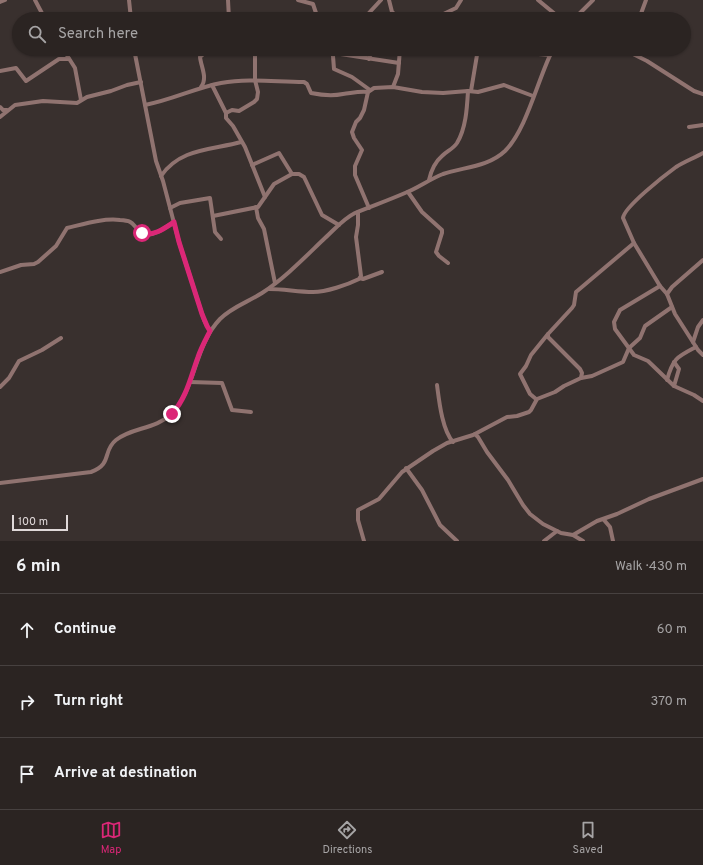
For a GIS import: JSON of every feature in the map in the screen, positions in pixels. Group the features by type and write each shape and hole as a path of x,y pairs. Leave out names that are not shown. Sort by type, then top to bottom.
{"street":[{"path":"0,2 5,0"},
{"path":"30,0 35,2 41,12"},
{"path":"129,0 130,12"},
{"path":"228,0 229,12"},
{"path":"298,0 313,4 316,12"},
{"path":"370,12 381,0"},
{"path":"388,0 392,12"},
{"path":"448,12 456,8 461,0"},
{"path":"538,0 553,12"},
{"path":"581,12 593,0"},
{"path":"642,12 646,0"},
{"path":"67,56 76,70 81,100"},
{"path":"135,56 156,161 179,242 202,314 210,331"},
{"path":"201,56 200,57 205,79 204,84 201,87"},
{"path":"226,113 232,110 239,111 254,102 258,95 255,80 255,56"},
{"path":"333,56 334,69 352,77 369,91"},
{"path":"352,56 399,63"},
{"path":"393,87 397,79 400,56"},
{"path":"429,180 434,166 442,156 457,143 466,115 477,56"},
{"path":"0,483 91,472 99,469 105,462 111,446 117,439 158,424 172,414 180,403 190,382 210,331 229,311 275,283 350,216 408,192 429,180 447,173 485,163 502,153 517,135 550,56"},
{"path":"640,56 694,91 703,94"},
{"path":"0,71 16,68 26,81 59,60 69,59"},
{"path":"145,105 171,99 201,87 239,80 304,82 307,84 311,93 320,94 339,95 358,91 369,91 374,88 393,87 438,93 478,92 504,85 533,96"},
{"path":"0,117 14,105 32,101 75,104 87,97 99,93 141,82"},
{"path":"212,85 226,113 226,118 233,126 252,165 265,197"},
{"path":"369,91 364,110 356,122 352,132 362,150 355,166 355,175 369,208"},
{"path":"0,107 3,110 7,110"},
{"path":"689,127 703,125"},
{"path":"161,176 165,169 181,157 203,150 241,142"},
{"path":"252,165 278,152 292,174"},
{"path":"703,153 676,167 642,194 625,212 623,218 634,243 660,286 667,294 675,314 696,347 703,355"},
{"path":"213,216 256,207 276,183 292,174 299,174 304,177 322,215 339,225"},
{"path":"408,192 422,212 442,230 436,252 448,263"},
{"path":"170,208 180,203 208,197 211,203 215,232 221,240"},
{"path":"256,207 258,218 264,227 275,283"},
{"path":"358,212 356,237 360,278"},
{"path":"0,272 38,262 56,246 67,228 95,221 117,220 132,222 142,233 146,235 160,230 174,222"},
{"path":"536,399 530,394 520,373 526,366 531,355 572,308 574,305 576,292 634,243"},
{"path":"667,294 682,278 703,260"},
{"path":"268,288 315,292 347,284 360,278 382,272"},
{"path":"660,286 620,310 615,318 615,329 636,356 646,360 674,386 703,401"},
{"path":"364,541 358,520 358,510 380,499 394,480 406,468 447,444 475,434 507,417 517,416 529,412 536,399 555,392 580,378 592,376 624,361 624,356 629,348 640,338 645,326 672,307"},
{"path":"693,342 698,327 703,320"},
{"path":"548,334 548,337 580,369 582,373 580,378"},
{"path":"0,387 9,378 19,361 62,338"},
{"path":"667,380 671,366 674,362 681,355 696,347"},
{"path":"674,362 679,368 674,386"},
{"path":"190,382 222,383 232,410 251,412"},
{"path":"437,384 440,408 448,435 453,442"},
{"path":"475,434 508,480 527,510 543,524 557,531 573,535 583,541"},
{"path":"406,468 422,490 440,525 457,541"},
{"path":"573,535 592,524 649,499 703,479"},
{"path":"604,520 610,527 613,541"},
{"path":"544,541 557,531"}],"route":[{"path":"142,233 146,235 153,233 174,222 202,314 210,331 198,356 190,382 177,409 172,414"}]}
